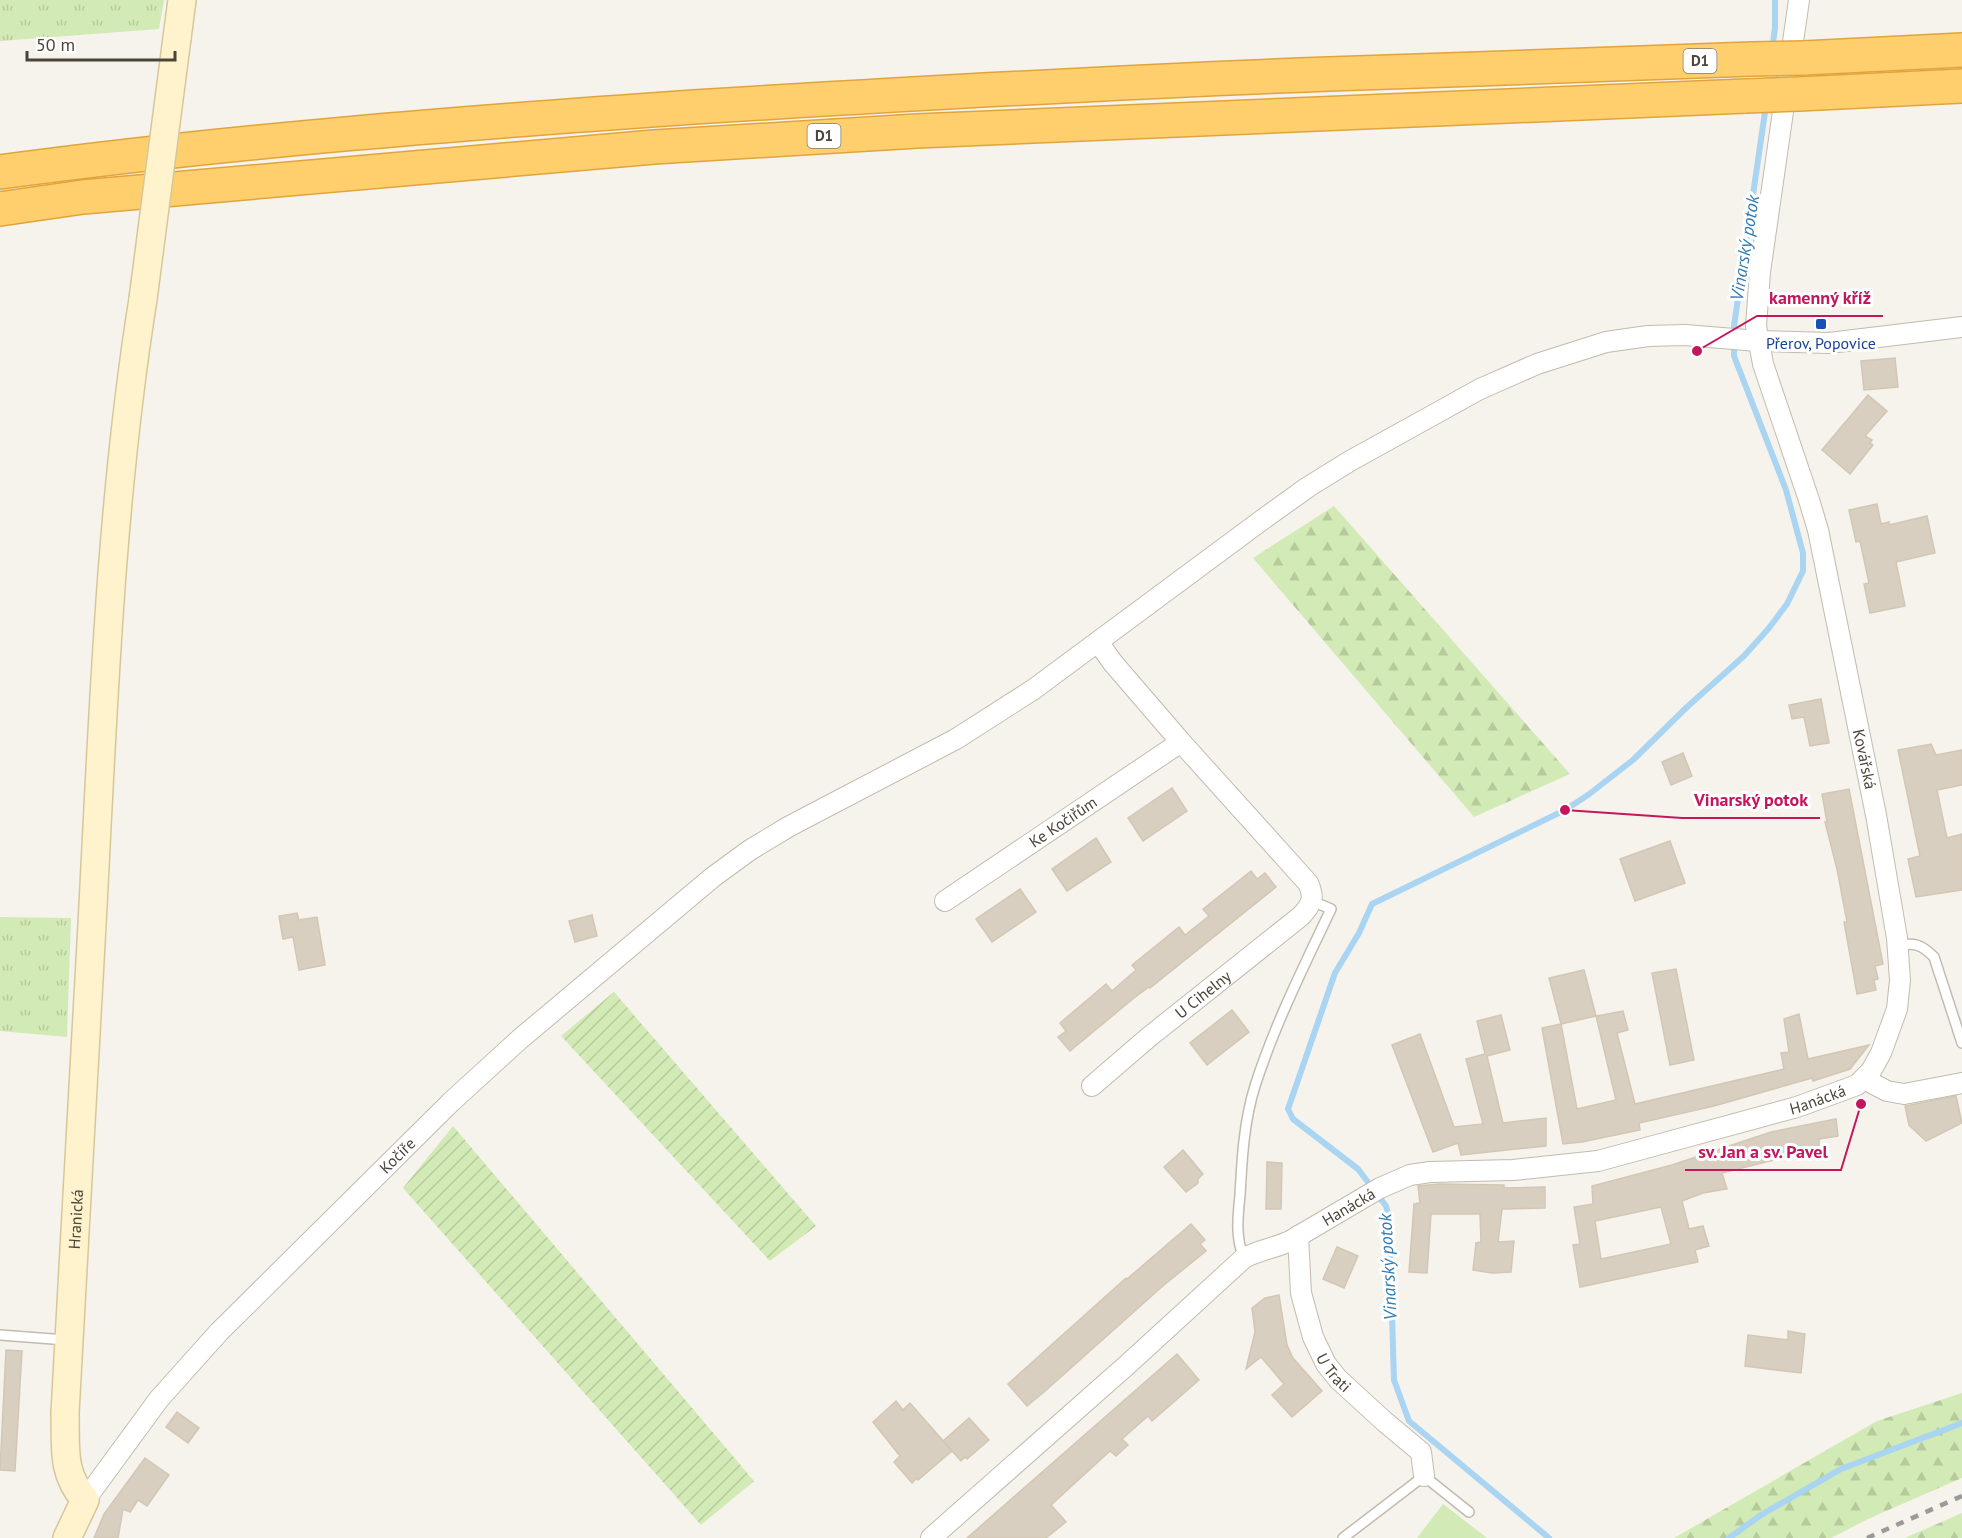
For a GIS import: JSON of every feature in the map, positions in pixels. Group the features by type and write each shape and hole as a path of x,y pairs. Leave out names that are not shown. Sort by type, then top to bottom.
{"highway":[{"name":"D1","path":"0,172 306,136 618,112 924,93 1313,75 1804,58 1962,50"},
{"name":"D1","path":"0,209 83,197 654,147 929,130 1962,86"}],"main road":[{"name":"Hranická","path":"85,1500 72,1484 66,1461 65,1413 110,607 122,465 182,0"},
{"path":"67,1538 85,1500"}],"street":[{"name":"Kovářská","path":"1799,0 1760,272 1756,326 1750,340 1763,364 1818,530 1876,815 1898,945 1900,980 1897,1009 1881,1053 1864,1079"},
{"name":"Kočíře","path":"85,1500 159,1399 212,1339 451,1102 591,978 713,877 750,850 788,827 956,739 1034,689 1308,487 1480,389 1537,364 1606,342 1685,334 1829,344 1962,327"},
{"path":"1098,642 1113,663 1181,742 1308,883 1312,892 1312,901"},
{"name":"Ke Kočiřům","path":"945,901 1181,742"},
{"name":"U Cihelny","path":"1092,1086 1149,1036 1301,916 1312,901"},
{"path":"1864,1079 1887,1091 1904,1094 1962,1083"},
{"name":"Hanácká","path":"931,1538 1244,1258 1260,1250 1284,1244 1400,1179 1420,1172 1513,1170 1598,1161 1797,1107 1847,1089 1864,1079"},
{"name":"U Trati","path":"1298,1236 1301,1293 1313,1337 1326,1364 1338,1379 1421,1452 1424,1476"}],"lane":[{"path":"1244,1258 1239,1245 1238,1220 1245,1132 1264,1060 1330,909 1312,901"},
{"path":"1898,945 1916,944 1924,947 1934,957 1962,1043"},
{"path":"0,1335 69,1341"},
{"path":"1343,1538 1424,1476 1469,1512"}],"green space":[{"path":"0,0 164,0 159,29 0,41"},
{"path":"1334,506 1570,774 1474,817 1253,558"},
{"path":"0,917 71,918 67,1037 0,1031"},
{"path":"614,992 816,1226 770,1261 561,1036"},
{"path":"453,1126 754,1481 701,1525 403,1188"},
{"path":"1962,1393 1962,1478 1870,1518 1831,1538 1674,1538 1877,1421"},
{"path":"1443,1504 1487,1538 1417,1538"},
{"path":"1962,1513 1962,1538 1905,1538"}],"building":[{"path":"1895,358 1898,387 1864,390 1861,361"},
{"path":"1868,395 1887,411 1865,436 1872,440 1870,443 1873,445 1850,474 1822,450"},
{"path":"1877,504 1881,524 1889,522 1889,525 1927,516 1935,553 1896,562 1905,606 1870,613 1864,584 1869,583 1860,541 1856,542 1849,510"},
{"path":"1821,699 1829,743 1810,746 1804,717 1792,719 1789,705"},
{"path":"1931,744 1936,755 1962,750 1962,785 1937,790 1947,838 1962,834 1962,890 1916,897 1908,859 1920,856 1898,750"},
{"path":"1683,753 1692,776 1671,785 1662,762"},
{"path":"1172,788 1187,811 1143,841 1128,818"},
{"path":"1849,789 1883,964 1875,966 1878,979 1874,980 1876,990 1857,994 1844,922 1847,922 1825,822 1827,822 1822,794"},
{"path":"1096,838 1111,862 1067,891 1052,869"},
{"path":"1670,841 1685,883 1635,901 1620,859"},
{"path":"1251,871 1257,879 1265,873 1276,887 1070,1051 1058,1037 1066,1031 1060,1023 1106,984 1112,991 1136,970 1132,965 1179,927 1185,935 1209,916 1203,909"},
{"path":"1020,889 1036,912 992,942 976,919"},
{"path":"297,913 299,920 317,917 325,965 299,970 293,937 283,939 279,916"},
{"path":"592,915 597,936 575,942 569,921"},
{"path":"1676,969 1694,1060 1670,1065 1652,973"},
{"path":"1584,970 1596,1016 1561,1024 1549,978"},
{"path":"1232,1010 1249,1032 1207,1065 1190,1043"},
{"path":"1623,1011 1628,1030 1617,1033 1635,1104 1784,1069 1781,1053 1789,1052 1784,1019 1799,1014 1808,1059 1869,1045 1850,1069 1813,1081 1812,1078 1714,1106 1639,1123 1640,1130 1563,1144 1542,1028 1561,1024 1577,1109 1616,1100 1596,1016"},
{"path":"1501,1015 1510,1050 1487,1056 1503,1123 1546,1118 1546,1146 1461,1155 1458,1143 1433,1152 1392,1045 1420,1034 1454,1127 1483,1124 1466,1059 1485,1054 1477,1021"},
{"path":"1956,1096 1962,1123 1926,1141 1909,1125 1905,1106"},
{"path":"1836,1119 1838,1136 1819,1139 1819,1150 1722,1173 1727,1189 1703,1193 1682,1201 1689,1229 1703,1226 1709,1246 1695,1250 1698,1262 1580,1287 1573,1245 1580,1244 1574,1207 1593,1204 1592,1186 1672,1165 1771,1132","holes":["1661,1207 1671,1244 1601,1259 1595,1221"]},
{"path":"1183,1150 1203,1174 1198,1179 1198,1183 1186,1192 1164,1167"},
{"path":"1267,1162 1282,1163 1281,1209 1266,1209"},
{"path":"1504,1185 1504,1188 1545,1187 1545,1208 1502,1209 1498,1242 1514,1241 1511,1272 1492,1273 1473,1270 1476,1243 1481,1242 1480,1214 1431,1214 1427,1273 1409,1272 1414,1204 1420,1203 1418,1186"},
{"path":"1191,1224 1205,1240 1200,1244 1206,1251 1027,1406 1008,1384 1126,1278"},
{"path":"1337,1247 1358,1256 1344,1288 1323,1279"},
{"path":"1279,1295 1287,1345 1293,1358 1322,1391 1292,1417 1272,1395 1284,1384 1261,1357 1246,1369 1255,1332 1252,1308 1265,1298"},
{"path":"1788,1331 1805,1334 1801,1373 1745,1366 1748,1335 1788,1340"},
{"path":"6,1350 22,1351 15,1471 0,1470"},
{"path":"1177,1354 1199,1380 1152,1421 1148,1416 1122,1439 1128,1445 1116,1456 1110,1451 1051,1505 1066,1522 1046,1538 967,1538"},
{"path":"896,1401 903,1410 910,1403 952,1451 912,1483 894,1462 900,1456 873,1422"},
{"path":"177,1412 199,1428 188,1443 166,1427"},
{"path":"969,1418 989,1440 967,1459 965,1457 961,1461 943,1441"},
{"path":"145,1458 169,1475 147,1506 138,1500 130,1512 123,1509 118,1538 94,1538 104,1514"}],"waterway":[{"name":"Vinarský potok","path":"1772,50 1775,0"},
{"name":"Vinarský potok","path":"1549,1538 1409,1421 1394,1380 1389,1217 1386,1206 1358,1169 1293,1119 1288,1109 1335,973 1359,933 1372,904 1565,810 1588,795 1633,760 1744,656 1787,604 1803,571 1803,553 1786,490 1734,356 1734,326 1766,105"},
{"path":"1729,1538 1761,1515 1841,1469 1962,1423"}],"railway":[{"path":"1867,1538 1962,1496"}],"place":[{"name":"Přerov, Popovice","path":"1821,324"},
{"name":"kamenný kříž","path":"1697,351"},
{"name":"Vinarský potok","path":"1565,810"},
{"name":"sv. Jan a sv. Pavel","path":"1861,1104"}]}
